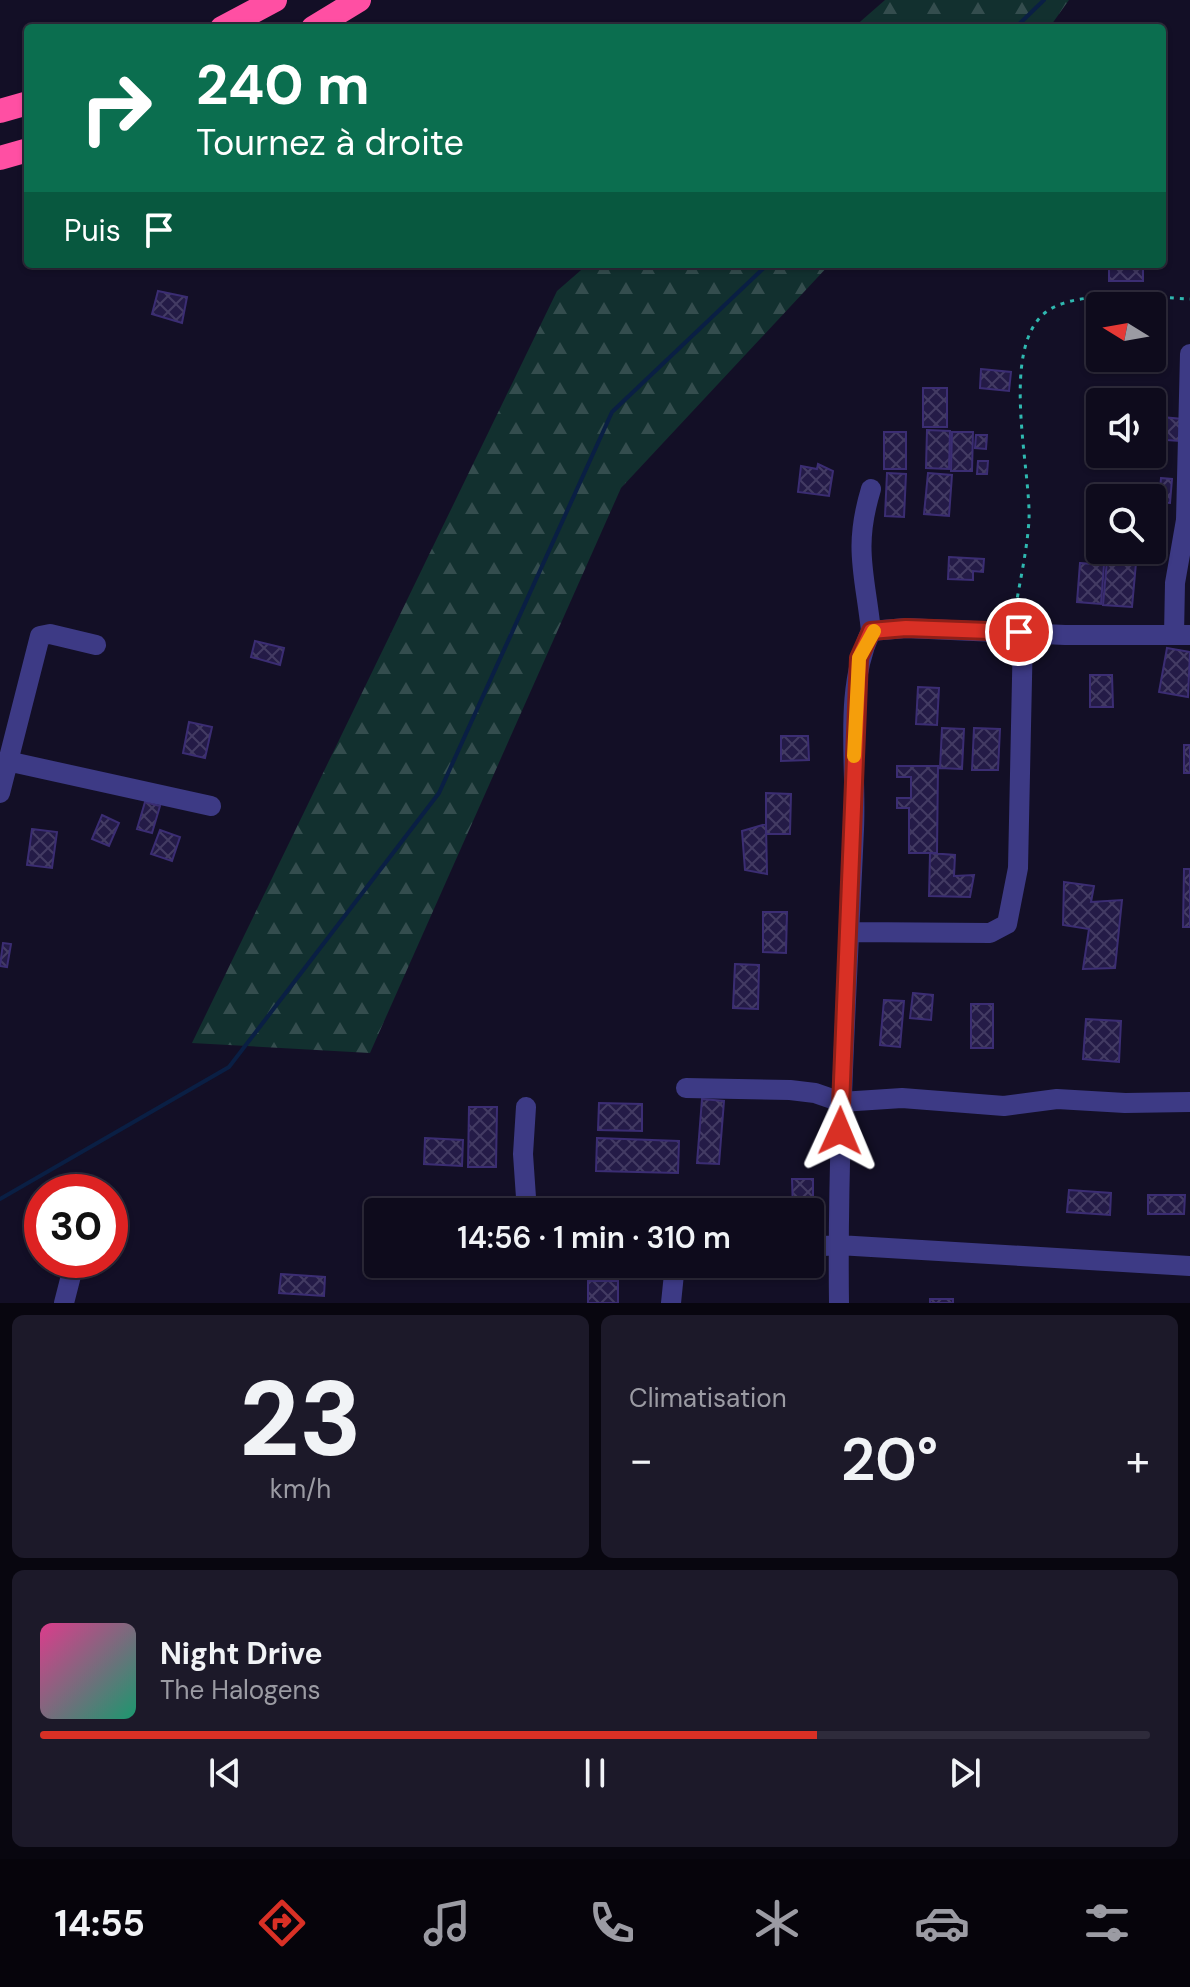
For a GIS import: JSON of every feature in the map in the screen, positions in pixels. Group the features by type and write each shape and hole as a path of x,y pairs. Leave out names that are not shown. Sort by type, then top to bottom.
{"highway":[{"path":"230,24 275,0"},
{"path":"320,24 359,0"},
{"path":"0,111 24,104"},
{"path":"0,158 24,151"}],"street":[{"path":"871,631 906,628 1182,635 1175,583 1186,520 1190,354"},
{"path":"839,1303 841,1102 850,932 855,687 859,658 871,631 860,566 862,526 871,489"},
{"path":"850,932 990,933 1007,924 1018,868 1017,632"},
{"path":"0,793 40,636 50,634 96,645"},
{"path":"7,761 211,806"},
{"path":"686,1088 790,1090 815,1093 841,1102 902,1098 1004,1106 1057,1099 1125,1103 1190,1102"},
{"path":"526,1107 523,1154 526,1198"},
{"path":"824,1246 1190,1266"},
{"path":"64,1303 70,1278"},
{"path":"671,1303 674,1278"}],"path":[{"path":"1017,632 1029,520 1022,382 1025,347 1033,328 1046,312 1085,299 1124,296 1190,299"}],"green space":[{"path":"885,0 1069,0 1052,24 858,24"},
{"path":"583,268 826,268 621,488 370,1053 192,1043 557,291"}],"building":[{"path":"1109,268 1143,268 1143,281 1109,281"},
{"path":"158,291 187,297 182,323 152,314"},
{"path":"981,369 1011,372 1009,391 980,388"},
{"path":"923,388 947,388 947,427 923,427"},
{"path":"1166,417 1182,419 1180,441 1166,440"},
{"path":"927,430 950,431 949,469 926,468"},
{"path":"884,432 906,432 906,469 884,469"},
{"path":"952,432 973,432 972,471 951,471"},
{"path":"976,435 987,435 986,449 975,448"},
{"path":"978,461 988,461 987,474 977,474"},
{"path":"818,464 833,471 829,496 798,492 801,466 817,469"},
{"path":"887,473 906,474 904,517 885,516"},
{"path":"928,473 952,475 949,516 924,514"},
{"path":"1161,478 1172,479 1170,503 1166,503 1166,484 1160,484"},
{"path":"949,557 984,559 983,572 973,571 973,580 948,579"},
{"path":"1080,563 1104,565 1101,604 1077,602"},
{"path":"1107,564 1136,564 1132,607 1103,605"},
{"path":"255,641 284,648 280,665 251,657"},
{"path":"1167,648 1190,652 1188,697 1159,692"},
{"path":"1090,675 1112,675 1113,707 1090,707"},
{"path":"918,687 939,688 937,725 916,724"},
{"path":"189,722 212,727 205,758 183,753"},
{"path":"942,728 964,729 962,769 940,768"},
{"path":"974,728 1000,729 998,770 972,770"},
{"path":"781,736 808,736 809,760 781,761"},
{"path":"1184,745 1190,745 1190,773 1184,773"},
{"path":"897,766 938,766 937,853 909,853 909,808 897,808 897,798 911,798 911,777 897,777"},
{"path":"766,793 791,794 790,834 766,834"},
{"path":"145,802 160,806 152,833 137,829"},
{"path":"102,815 119,823 109,846 92,839"},
{"path":"766,824 767,874 745,870 742,831"},
{"path":"32,829 57,832 52,868 27,865"},
{"path":"160,830 180,837 172,861 151,854"},
{"path":"930,853 955,855 954,876 974,875 970,897 929,896"},
{"path":"1184,869 1190,869 1190,927 1183,927"},
{"path":"1064,882 1094,886 1091,902 1122,900 1115,968 1083,969 1089,929 1063,925"},
{"path":"763,912 787,912 786,953 763,952"},
{"path":"3,943 11,944 7,967 0,966"},
{"path":"735,964 759,965 758,1009 733,1008"},
{"path":"913,993 933,995 931,1020 910,1018"},
{"path":"884,1000 904,1001 900,1047 880,1045"},
{"path":"971,1004 993,1004 993,1048 971,1048"},
{"path":"1086,1019 1121,1021 1119,1062 1083,1059"},
{"path":"702,1099 724,1101 719,1164 697,1163"},
{"path":"599,1103 642,1104 642,1131 598,1130"},
{"path":"469,1107 497,1107 496,1167 468,1167"},
{"path":"425,1138 463,1140 462,1166 424,1164"},
{"path":"597,1138 679,1141 678,1173 596,1171"},
{"path":"792,1179 813,1179 813,1198 793,1198"},
{"path":"1069,1190 1111,1193 1110,1215 1067,1212"},
{"path":"1148,1195 1185,1195 1184,1214 1148,1214"},
{"path":"281,1274 325,1277 324,1296 279,1293"},
{"path":"588,1281 618,1281 618,1303 588,1303"},
{"path":"930,1299 953,1299 953,1303 930,1303"}],"waterway":[{"path":"1019,24 1044,0"},
{"path":"0,1199 229,1067 439,793 612,412 764,268"}],"slow traffic":[{"path":"854,756 855,687 859,658 871,631 874,631"}],"route":[{"path":"840,1131 854,827 855,687 859,658 871,631 932,628 1019,632"}]}
